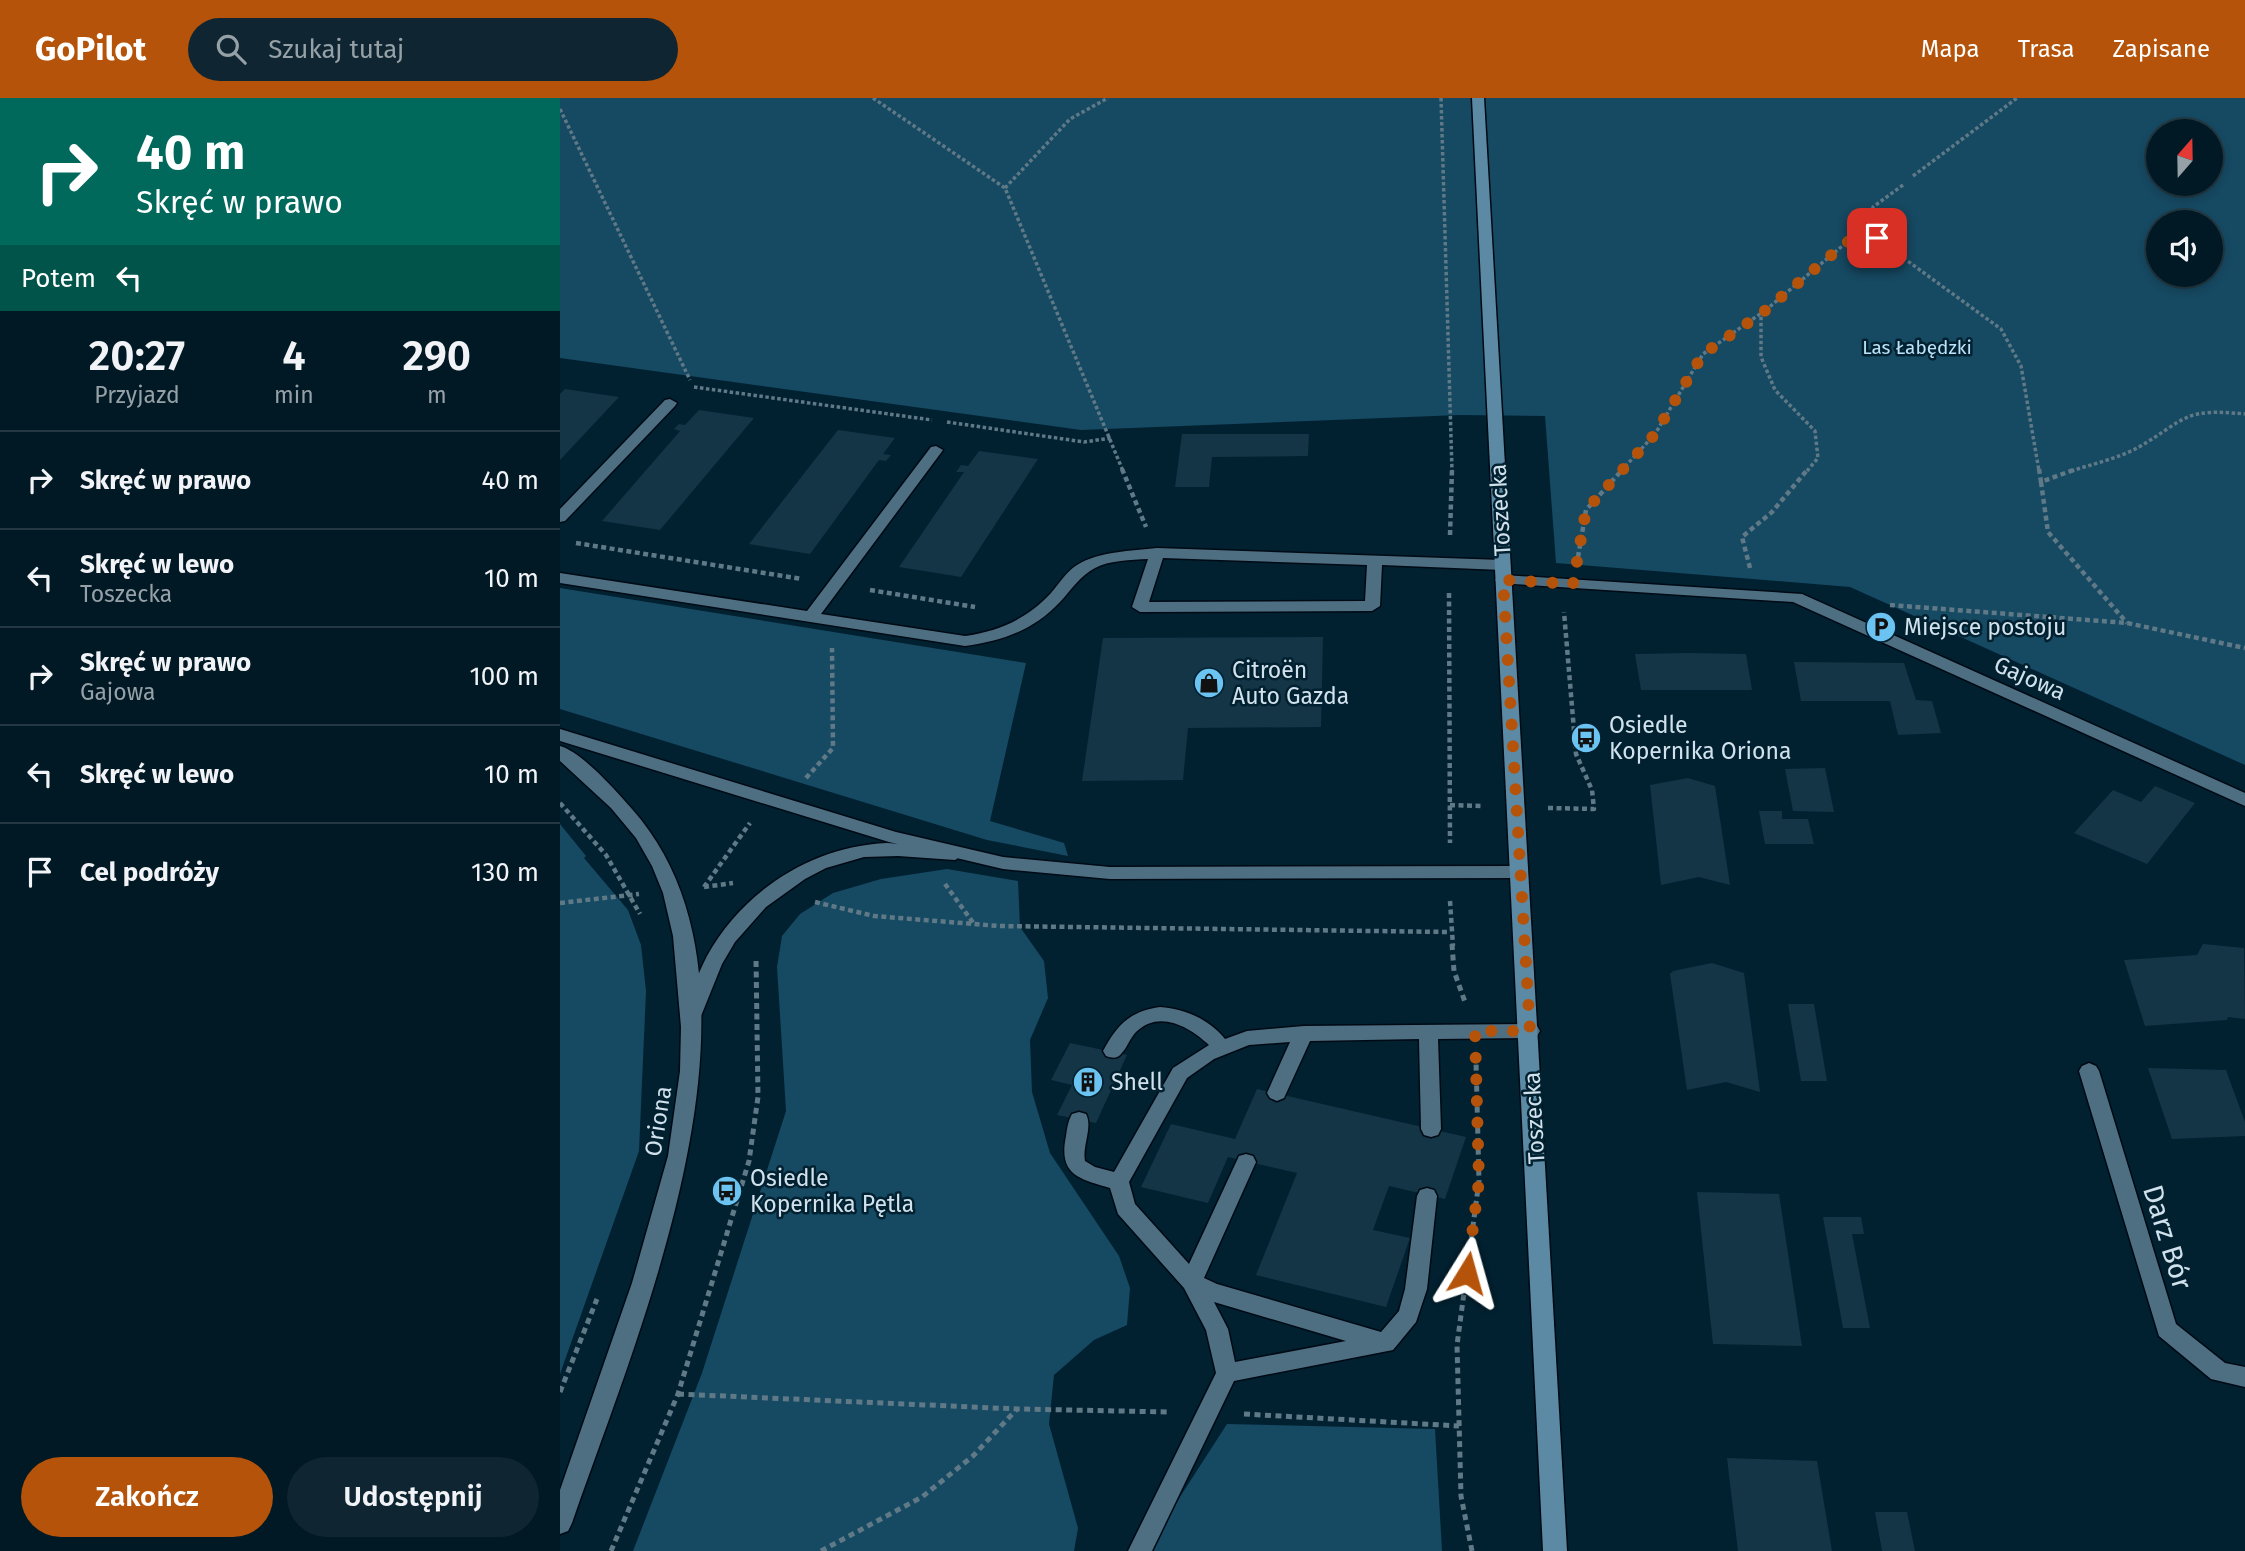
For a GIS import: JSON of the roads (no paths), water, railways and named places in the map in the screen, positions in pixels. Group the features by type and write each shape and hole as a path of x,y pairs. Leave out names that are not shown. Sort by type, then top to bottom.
{"main road":[{"name":"Toszecka","path":"1478,98 1519,872 1530,1031 1555,1551"}],"street":[{"path":"560,518 670,403"},
{"path":"812,615 936,450"},
{"name":"Gajowa","path":"560,578 812,615 965,641 1011,632 1038,617 1080,570 1095,562 1157,553 1449,563 1567,584 1796,597 2245,800"},
{"path":"1157,553 1140,607 1372,606 1375,560"},
{"path":"560,735 845,823 956,854"},
{"name":"Oriona","path":"560,752 592,777 619,806 661,865 684,936 692,1016 691,1081 682,1152 662,1229 560,1523"},
{"path":"692,1016 715,957 740,921 775,890 819,865 862,852 895,849 956,854 1054,870 1110,873 1519,872"},
{"path":"1113,1051 1121,1036 1137,1021 1154,1016 1182,1017 1195,1022 1211,1032 1222,1048"},
{"path":"1429,1031 1431,1129"},
{"path":"1140,1551 1227,1373 1217,1329 1192,1282 1125,1208 1119,1182 1180,1073 1222,1048 1247,1038 1304,1033 1530,1031"},
{"path":"1278,1093 1304,1033"},
{"name":"Darz Bór","path":"2089,1072 2167,1329 2219,1372 2245,1377"},
{"path":"1079,1120 1073,1150 1076,1165 1089,1174 1119,1182"},
{"path":"1192,1282 1246,1162"},
{"path":"1227,1373 1385,1343 1408,1315 1416,1289 1427,1196"},
{"path":"1192,1282 1212,1292 1385,1343"}],"place":[{"name":"Miejsce postoju","path":"1881,627"},
{"name":"Citroën Auto Gazda","path":"1209,683"},
{"name":"Osiedle Kopernika Oriona","path":"1586,738"},
{"name":"Shell","path":"1088,1082"},
{"name":"Osiedle Kopernika Pętla","path":"727,1191"}],"park label":[{"name":"Las Łabędzki","path":"1917,347"}]}
